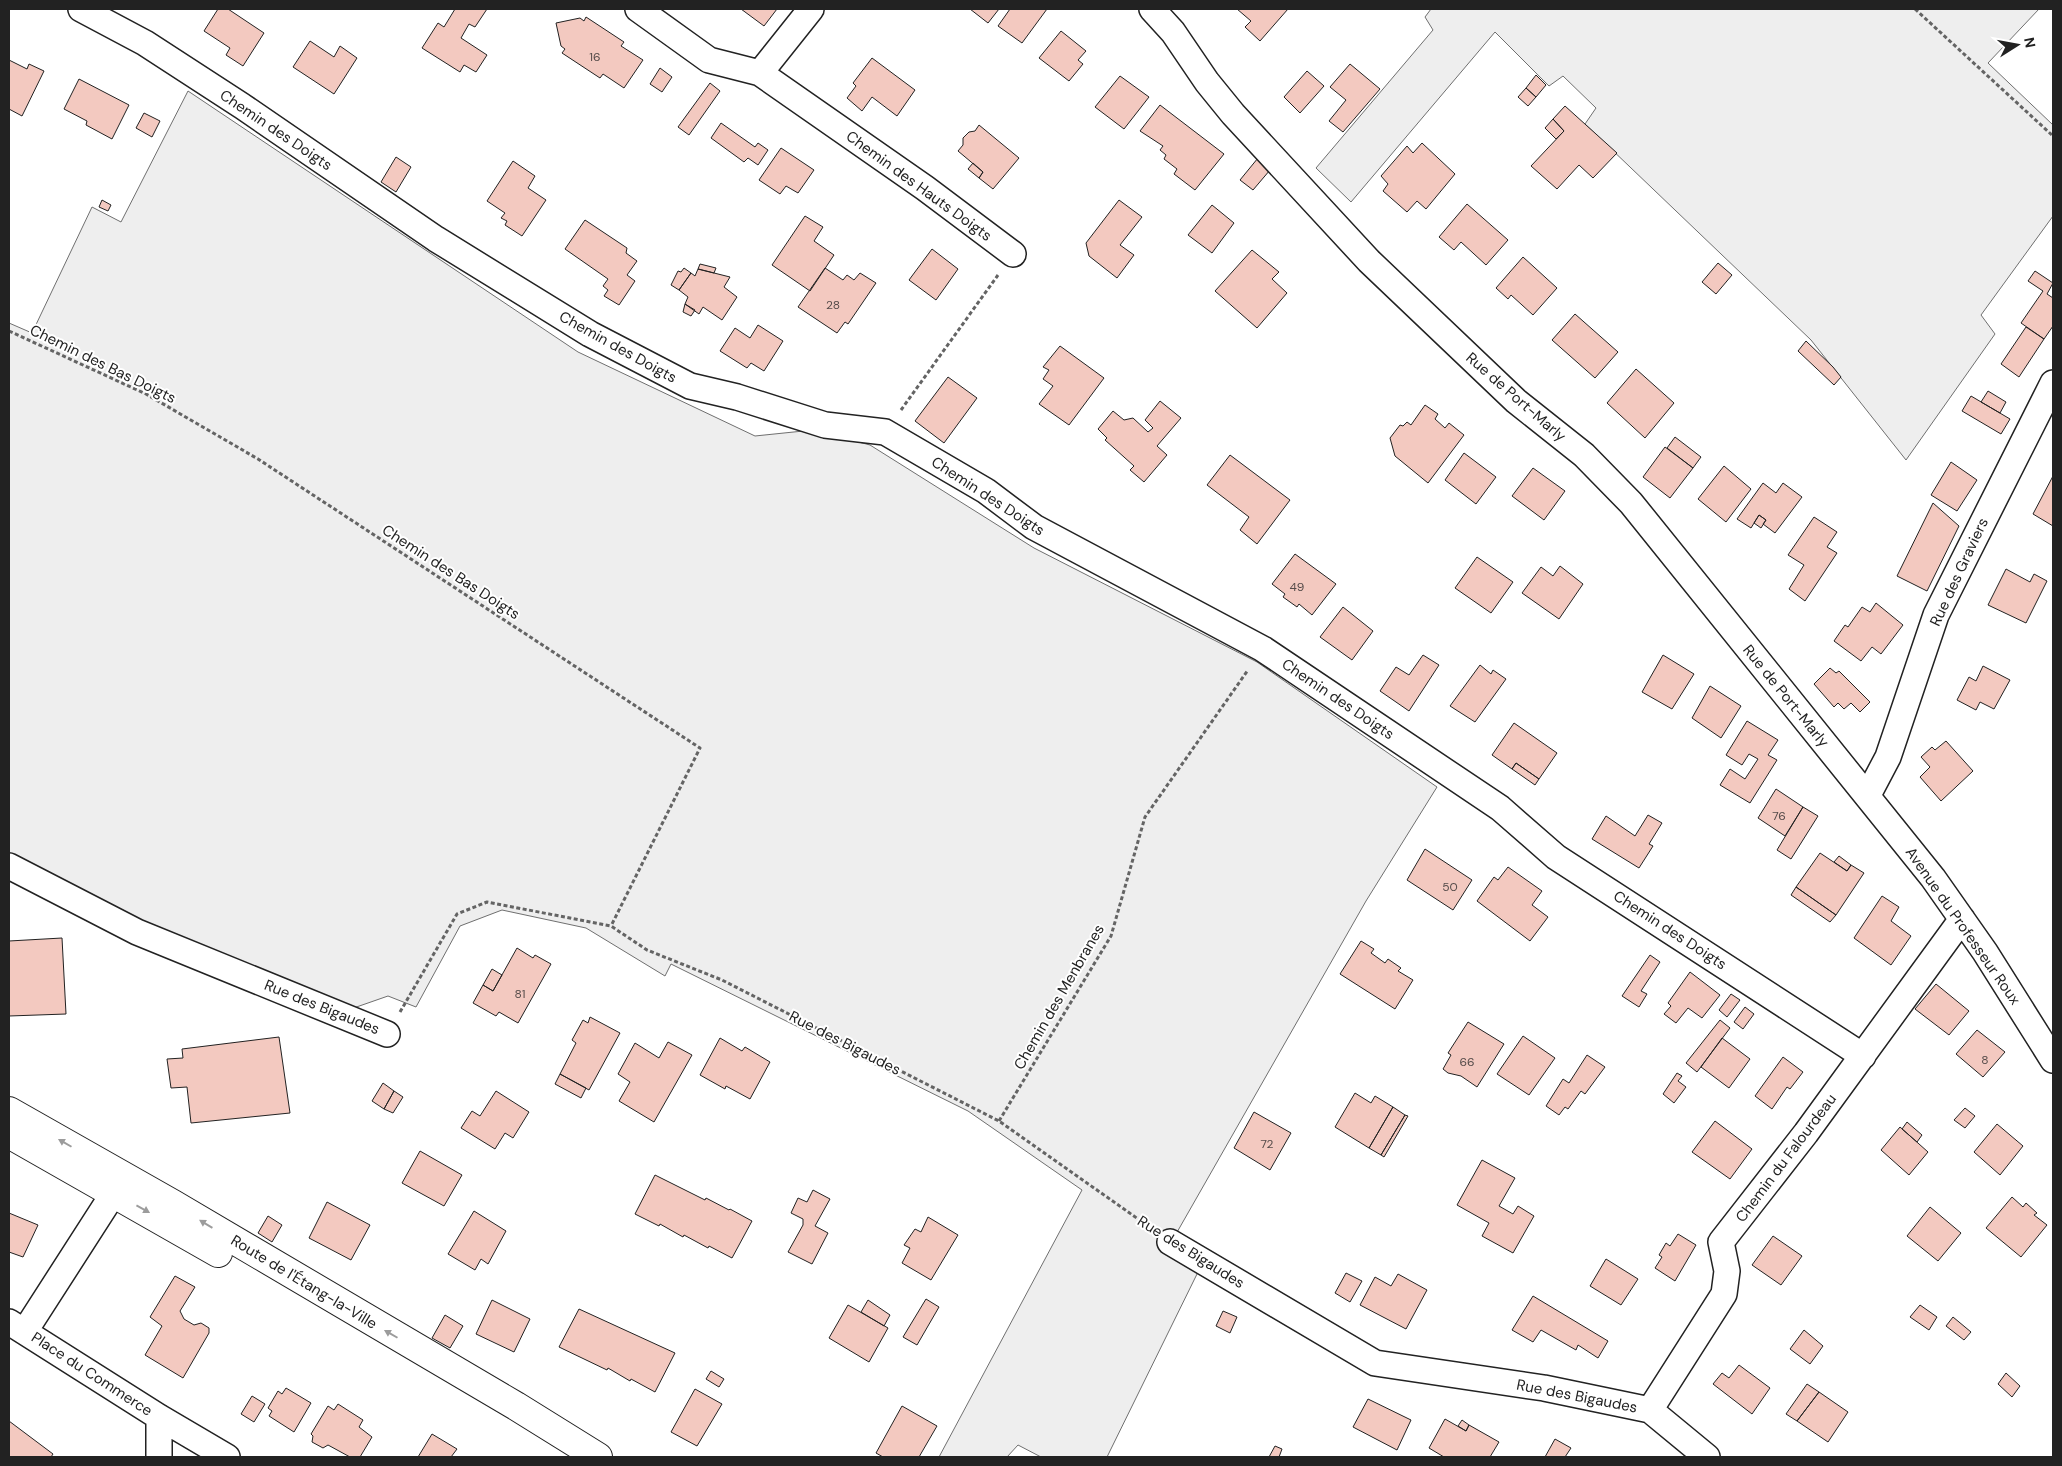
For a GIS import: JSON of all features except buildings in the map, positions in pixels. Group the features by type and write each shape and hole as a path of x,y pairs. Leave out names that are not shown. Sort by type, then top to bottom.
{"street":[{"name":"Chemin des Doigts","path":"81,9 145,42 436,239 598,338 690,386 736,397 825,425 885,432 986,491 1034,527 1263,649 1500,808 1556,857 1863,1056"},
{"name":"Chemin des Hauts Doigts","path":"638,9 709,60 760,73 925,188 1013,254"},
{"path":"760,73 811,9"},
{"name":"Rue de Port-Marly","path":"1152,9 1173,32 1207,82 1233,114 1369,261 1516,401 1584,456 1631,502 1841,765 1868,795"},
{"name":"Rue des Graviers","path":"1868,795 1888,757 1936,615 2052,390"},
{"name":"Avenue du Professeur Roux","path":"1868,795 1933,878 1962,919 2053,1060"},
{"name":"Rue des Bigaudes","path":"9,866 137,932 387,1034"},
{"name":"Chemin du Falourdeau","path":"1650,1410 1724,1294 1727,1271 1721,1242 1806,1133 1962,919"},
{"name":"Route de l'Étang-la-Ville","path":"9,1111 119,1185 350,1331 500,1416 563,1457"},
{"name":"Route de l'Étang-la-Ville","path":"9,1134 119,1185 174,1204 516,1406 598,1457"},
{"path":"17,1327 119,1185"},
{"name":"Rue des Bigaudes","path":"1170,1242 1375,1363 1544,1388 1650,1410 1707,1457"},
{"name":"Place du Commerce","path":"17,1327 159,1417 227,1457"},
{"path":"159,1417 159,1457"}],"path":[{"path":"1915,9 2053,136"},
{"path":"885,432 1013,254"},
{"name":"Chemin des Bas Doigts","path":"9,331 146,394 258,459 700,748 611,926"},
{"name":"Chemin des Menbranes","path":"999,1121 1110,936 1145,817 1263,649"},
{"name":"Rue des Bigaudes","path":"387,1034 457,914 487,902 611,926 647,950 722,980 999,1121 1170,1242"}],"shaded area":[{"path":"1431,9 2039,9 1988,63 2053,125 2053,216 1981,315 1995,334 1906,460 1811,340 1585,124 1596,108 1563,76 1549,86 1495,32 1351,202 1316,168 1433,30 1425,17"},
{"path":"188,91 578,352 755,436 813,430 870,445 1034,548 1257,662 1437,787 1366,901 1172,1241 1198,1272 1107,1457 1041,1457 1018,1445 1007,1457 939,1457 1082,1190 968,1111 671,964 665,976 586,928 502,910 460,926 416,1007 388,996 345,1011 132,924 9,856 9,323 32,333 92,207 121,222"}]}
